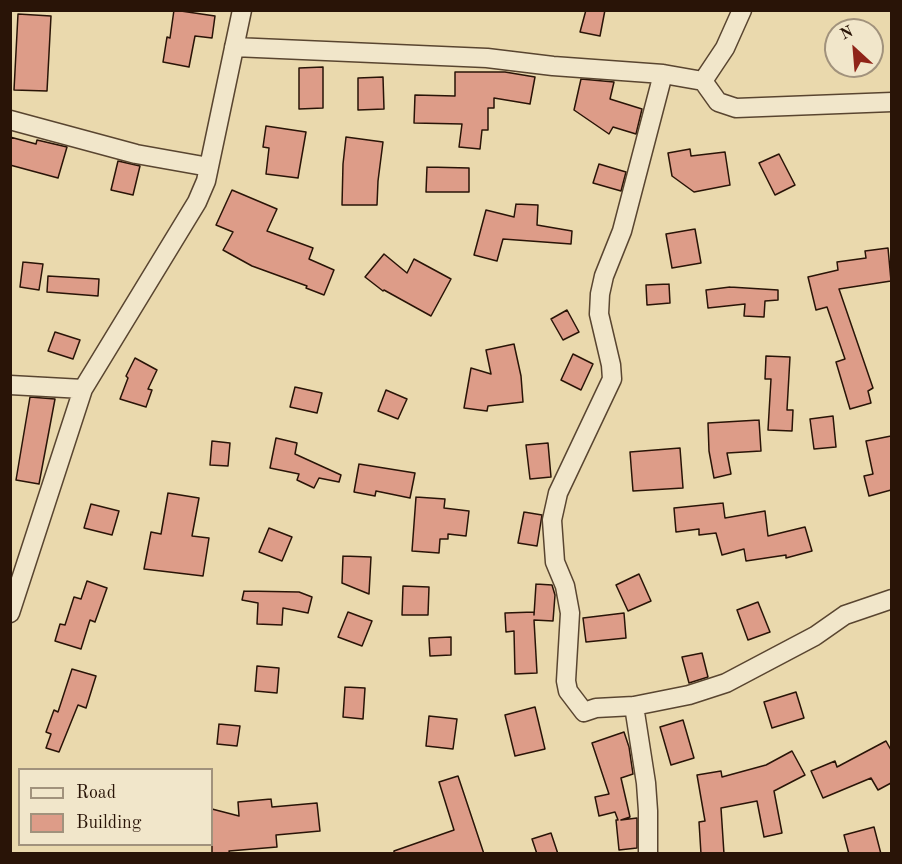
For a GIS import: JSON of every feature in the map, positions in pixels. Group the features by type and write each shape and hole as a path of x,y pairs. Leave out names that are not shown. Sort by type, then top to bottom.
{"street":[{"path":"10,613 83,389 197,202 209,167 242,10"},
{"path":"703,81 725,48 742,10"},
{"path":"234,47 487,58 553,66 663,74 703,81 718,102 736,108 891,102"},
{"path":"663,74 622,231 604,276 600,294 599,314 612,379 558,493 552,520 555,562 565,586 570,613 566,681 568,692 584,712 596,708 634,706 689,695 726,683 815,636 845,615 891,599"},
{"path":"10,120 136,154 209,167"},
{"path":"10,385 83,389"},
{"path":"634,706 647,792 648,854"}],"building":[{"path":"174,10 215,16 212,38 195,36 189,67 163,62 167,37 170,38"},
{"path":"586,10 605,10 600,36 580,32"},
{"path":"18,14 51,16 47,91 14,90"},
{"path":"323,67 323,108 299,109 299,68"},
{"path":"455,72 505,72 535,77 530,104 494,98 494,108 488,108 488,130 482,130 480,149 459,147 462,124 414,123 415,95 455,96"},
{"path":"383,77 384,109 358,110 358,78"},
{"path":"581,79 614,82 610,99 642,109 636,134 613,127 609,134 574,110"},
{"path":"266,126 306,132 298,178 266,174 269,148 263,147"},
{"path":"10,137 36,144 37,140 67,147 58,178 10,165"},
{"path":"346,137 383,142 377,205 342,205"},
{"path":"690,149 691,156 725,152 730,185 694,192 672,176 668,153"},
{"path":"779,154 795,185 775,195 759,163"},
{"path":"118,161 140,166 133,195 111,190"},
{"path":"599,164 626,172 621,191 593,183"},
{"path":"427,167 469,168 469,192 426,192"},
{"path":"232,190 277,209 267,231 313,248 309,259 334,270 324,295 306,288 307,286 252,266 223,250 233,232 216,225"},
{"path":"516,204 538,205 537,225 572,231 571,244 503,239 497,261 474,255 486,210 514,217"},
{"path":"695,229 701,263 672,268 666,234"},
{"path":"888,248 891,281 839,289 873,388 868,391 871,403 850,409 836,362 845,359 827,307 816,310 808,277 838,270 837,262 866,258 865,251"},
{"path":"384,254 407,273 414,259 451,279 431,316 383,291 365,277"},
{"path":"23,262 43,264 39,290 20,287"},
{"path":"48,276 99,279 98,296 47,292"},
{"path":"669,284 670,303 647,305 646,285"},
{"path":"730,287 778,290 778,300 765,301 764,317 744,316 745,304 708,308 706,290"},
{"path":"567,310 579,332 563,340 551,319"},
{"path":"55,332 80,340 73,359 48,351"},
{"path":"514,344 521,376 523,402 488,406 487,411 464,408 471,368 491,374 486,350"},
{"path":"573,354 593,364 581,390 561,380"},
{"path":"766,356 790,357 787,410 793,410 792,431 768,430 771,379 765,379"},
{"path":"135,358 157,370 148,389 152,390 146,407 120,399 128,378 126,376"},
{"path":"295,387 322,393 317,413 290,407"},
{"path":"386,390 407,399 398,419 378,411"},
{"path":"30,397 55,399 39,484 16,480"},
{"path":"833,416 836,447 814,449 810,419"},
{"path":"759,420 761,451 727,453 731,474 714,478 709,451 708,423"},
{"path":"891,436 891,490 869,496 864,476 873,474 866,441"},
{"path":"276,438 297,443 295,454 341,475 339,482 319,478 314,488 297,480 299,474 270,468"},
{"path":"212,441 230,443 228,466 210,465"},
{"path":"548,443 551,477 530,479 526,445"},
{"path":"680,448 683,488 633,491 630,452"},
{"path":"359,464 415,473 410,498 376,491 375,496 354,492"},
{"path":"168,493 199,498 192,536 209,538 203,576 144,569 151,532 161,534"},
{"path":"416,497 445,499 444,508 469,511 466,536 448,534 448,539 440,539 439,553 412,551"},
{"path":"723,503 725,518 765,511 768,536 805,527 812,551 786,558 786,555 746,561 744,549 722,555 716,533 699,535 699,529 676,532 674,508"},
{"path":"91,504 119,511 112,535 84,528"},
{"path":"524,512 542,515 537,546 518,543"},
{"path":"269,528 292,537 282,561 259,552"},
{"path":"343,556 371,557 369,594 342,583"},
{"path":"639,574 651,601 628,611 616,585"},
{"path":"87,581 107,588 95,622 90,620 81,649 55,641 60,624 65,625 74,597 81,599"},
{"path":"536,584 552,585 555,595 553,621 534,620 537,673 515,674 514,631 506,632 505,613 534,612 534,615"},
{"path":"403,586 429,587 428,615 402,615"},
{"path":"244,591 299,592 312,597 308,613 283,608 282,625 257,624 258,603 242,600"},
{"path":"758,602 770,632 748,640 737,610"},
{"path":"348,612 372,621 362,646 338,637"},
{"path":"624,613 626,638 586,642 583,618"},
{"path":"451,637 451,655 430,656 429,638"},
{"path":"702,653 708,677 689,683 682,657"},
{"path":"257,666 279,668 277,693 255,691"},
{"path":"72,669 96,676 86,708 78,705 59,752 46,748 51,734 46,732 54,710 58,712"},
{"path":"345,687 365,688 363,719 343,717"},
{"path":"796,692 804,718 772,728 764,702"},
{"path":"535,707 545,749 515,756 505,715"},
{"path":"429,716 457,719 453,749 426,746"},
{"path":"683,720 694,758 671,765 660,727"},
{"path":"219,724 240,726 237,746 217,744"},
{"path":"624,732 633,774 621,778 630,817 621,820 637,818 637,848 619,850 616,820 618,820 615,812 599,816 595,797 609,794 592,743"},
{"path":"886,741 891,750 891,783 878,790 871,778 823,798 811,771 835,761 837,767"},
{"path":"792,751 805,775 774,791 782,833 764,837 757,801 721,808 724,854 701,854 699,822 705,821 697,775 721,771 722,777 766,765"},
{"path":"458,776 484,854 394,854 394,851 454,830 439,782"},
{"path":"271,799 272,807 317,803 320,831 276,835 277,847 229,851 230,854 212,854 213,809 239,816 238,802"},
{"path":"874,827 881,854 849,854 844,835"},
{"path":"551,833 558,854 537,854 532,839"}]}
